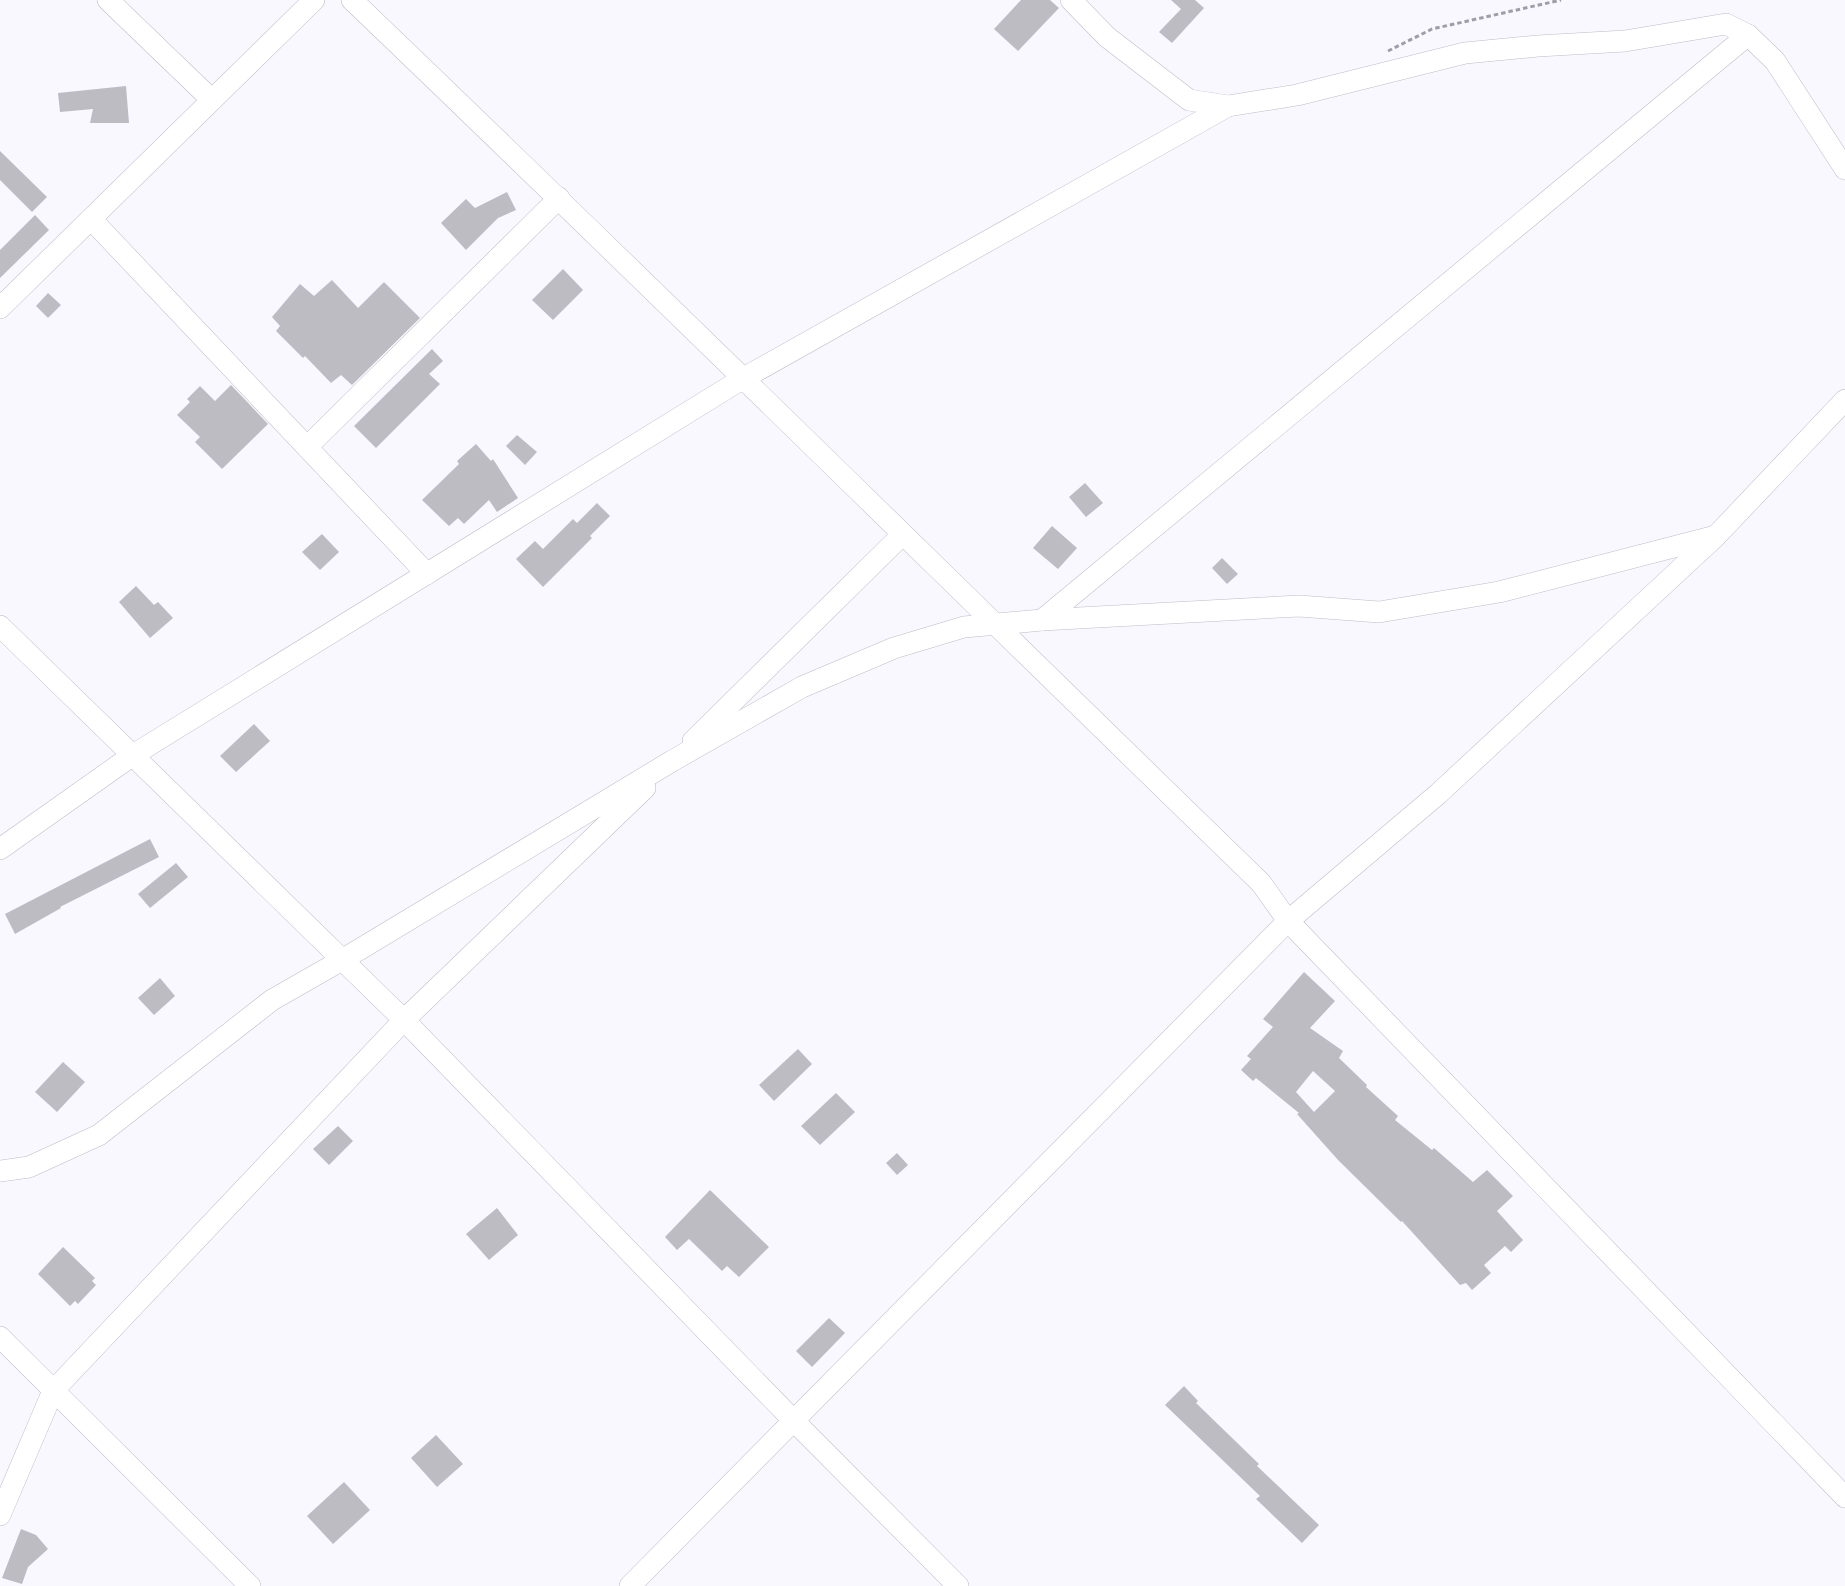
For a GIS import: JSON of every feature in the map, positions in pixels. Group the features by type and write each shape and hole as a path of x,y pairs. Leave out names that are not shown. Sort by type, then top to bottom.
{"street":[{"path":"108,0 212,100"},
{"path":"0,308 314,0"},
{"path":"352,0 559,198 1261,883 1288,921 1845,1497"},
{"path":"1071,0 1107,37 1189,100 1228,106 1297,95 1465,53 1625,41 1726,24 1748,35 1775,61 1845,169"},
{"path":"1042,620 1748,35"},
{"path":"0,849 133,755 742,379 1228,106"},
{"path":"307,447 559,198"},
{"path":"91,219 427,574"},
{"path":"630,1586 1288,921 1438,794 1716,536 1845,400"},
{"path":"0,1515 53,1391 404,1020 902,535"},
{"path":"0,1171 29,1167 99,1135 272,1000 672,761 802,687 894,648 964,627 1042,620 1299,606 1379,612 1499,592 1716,536"},
{"path":"0,626 404,1020 958,1586"},
{"path":"0,1337 250,1586"}],"path":[{"path":"1380,55 1432,30 1561,0"}],"building":[{"path":"1021,0 1050,0 1059,8 1018,51 994,29"},
{"path":"1171,0 1195,0 1204,8 1172,43 1159,32 1181,9"},
{"path":"126,86 129,123 90,123 93,109 60,112 58,93"},
{"path":"0,151 47,197 32,212 0,180"},
{"path":"507,192 516,210 498,218 466,250 441,223 466,199 475,208"},
{"path":"35,215 49,230 0,278 0,250"},
{"path":"563,269 583,290 553,320 532,300"},
{"path":"332,280 358,308 384,282 420,318 352,385 341,375 331,383 276,331 280,326 272,317 300,284 314,296"},
{"path":"48,293 61,305 48,318 36,306"},
{"path":"432,349 443,361 429,374 440,384 376,448 354,426"},
{"path":"231,385 268,424 222,469 195,442 200,437 177,415 190,402 187,399 200,386 215,401"},
{"path":"517,435 537,452 525,465 506,446"},
{"path":"476,444 491,461 493,459 518,498 497,512 489,500 464,524 458,518 449,526 422,500 459,464 457,461"},
{"path":"1085,483 1103,503 1086,517 1069,497"},
{"path":"597,503 610,516 590,536 592,538 543,587 516,559 535,541 543,549 573,519 577,523"},
{"path":"1052,526 1077,548 1058,569 1033,548"},
{"path":"322,534 339,552 320,570 302,552"},
{"path":"1222,558 1238,574 1227,584 1212,568"},
{"path":"136,586 154,605 158,602 173,618 150,638 119,602"},
{"path":"254,724 270,741 236,772 220,756"},
{"path":"150,839 159,857 60,907 15,934 5,914"},
{"path":"176,863 188,877 150,908 138,894"},
{"path":"1304,972 1335,1001 1310,1028 1343,1051 1339,1058 1398,1116 1395,1120 1432,1150 1434,1148 1473,1182 1487,1170 1513,1196 1497,1211 1523,1240 1511,1252 1505,1246 1484,1265 1491,1273 1472,1290 1466,1283 1460,1285 1402,1221 1338,1160 1297,1114 1299,1113 1256,1078 1253,1081 1241,1070 1251,1059 1247,1056 1273,1027 1263,1019","holes":["1313,1071 1335,1091 1314,1112 1296,1092"]},
{"path":"160,978 175,996 154,1015 138,998"},
{"path":"798,1049 812,1064 774,1101 759,1085"},
{"path":"63,1062 85,1082 57,1112 35,1092"},
{"path":"836,1093 855,1112 820,1145 801,1126"},
{"path":"338,1126 353,1141 329,1165 313,1149"},
{"path":"897,1153 908,1165 897,1175 886,1163"},
{"path":"710,1190 769,1247 739,1277 727,1266 722,1271 689,1239 677,1250 665,1237"},
{"path":"497,1208 518,1235 489,1260 466,1234"},
{"path":"63,1247 95,1278 92,1281 96,1285 78,1304 75,1301 70,1306 38,1274"},
{"path":"829,1318 845,1333 812,1367 796,1351"},
{"path":"1184,1386 1198,1401 1196,1403 1259,1464 1257,1466 1319,1525 1302,1543 1256,1499 1260,1496 1165,1405"},
{"path":"436,1435 463,1464 437,1487 411,1458"},
{"path":"344,1482 370,1510 333,1544 307,1516"},
{"path":"21,1529 36,1535 48,1549 28,1567 22,1584 2,1578"}]}
